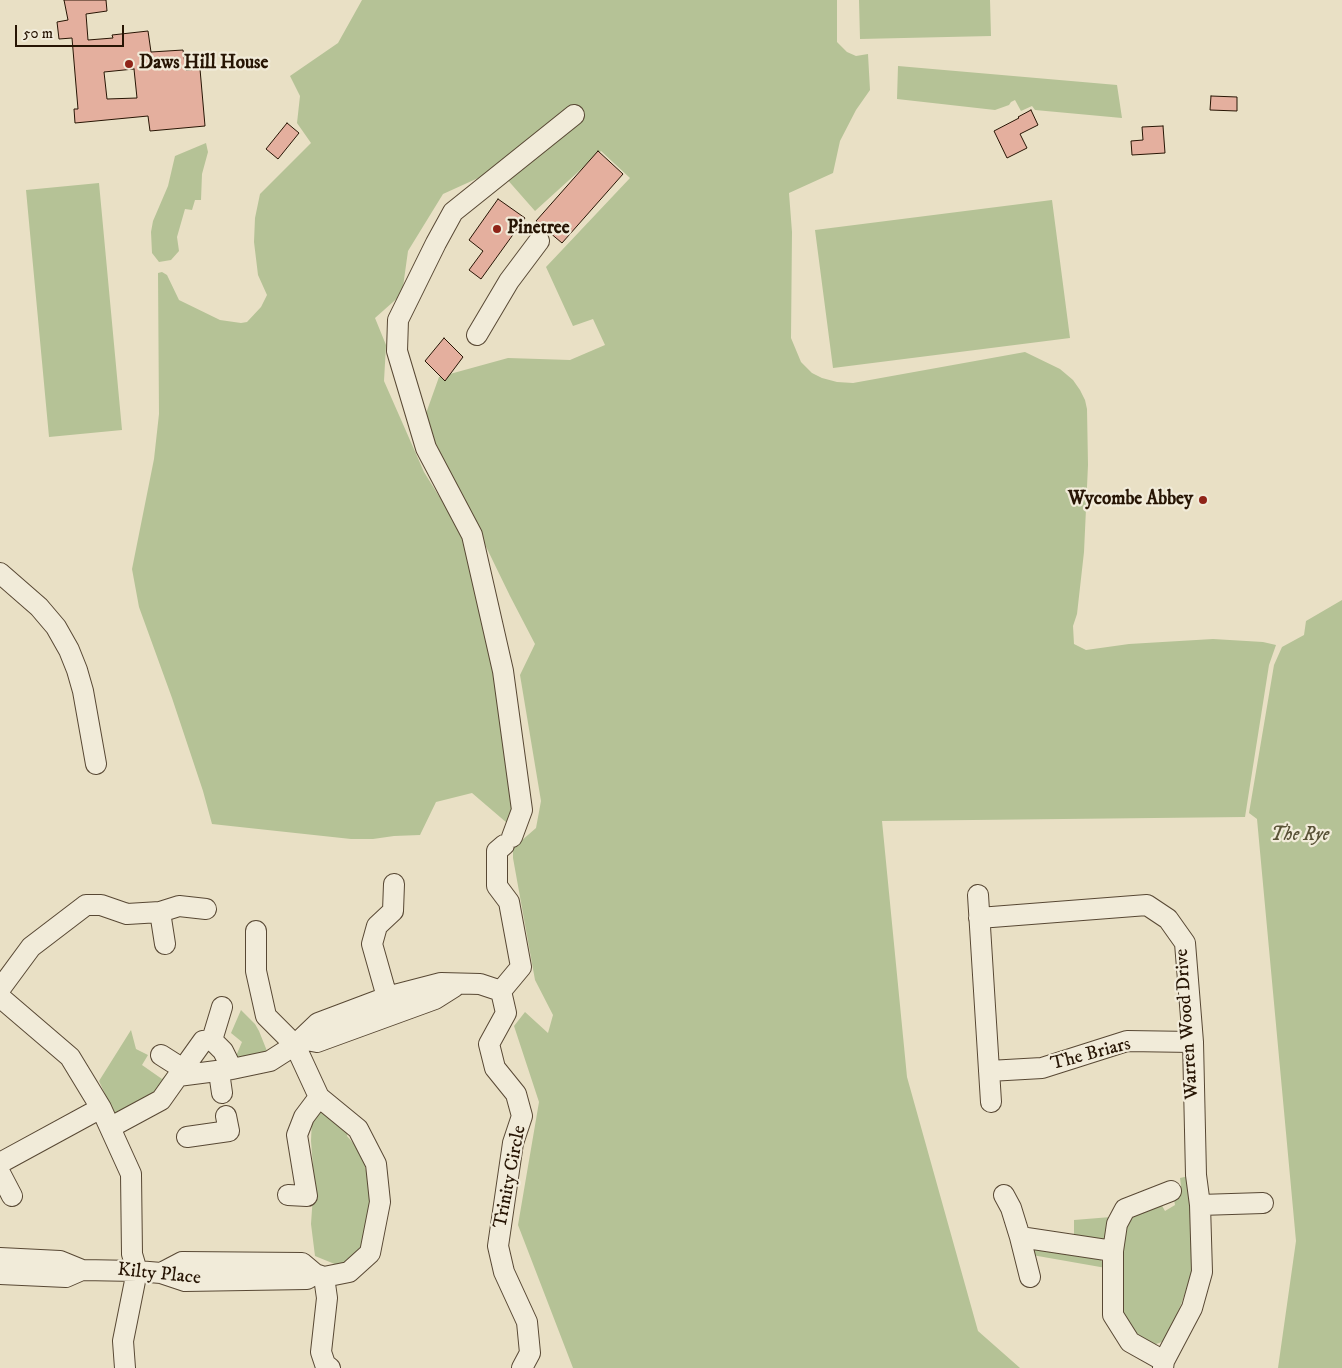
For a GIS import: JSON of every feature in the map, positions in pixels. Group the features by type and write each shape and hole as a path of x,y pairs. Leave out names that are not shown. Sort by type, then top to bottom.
{"street":[{"path":"162,1055 180,1073 226,1070 270,1061 298,1042 318,1023 387,997 441,983 480,984 501,991 520,967 509,902 497,886 497,851 508,841 522,810 503,671 472,535 426,448 397,351 398,320 453,212 574,115"},
{"path":"477,335 510,281 540,241"},
{"path":"0,572 39,607 56,627 69,650 77,670 99,752"},
{"path":"387,997 372,944 377,926 393,911 394,884"},
{"path":"978,895 991,1102"},
{"path":"0,989 31,946 86,905 101,905 128,914 160,912 179,906 206,909"},
{"name":"Warren Wood Drive","path":"979,918 1147,905 1168,919 1185,943 1193,1042 1196,1175 1200,1206 1202,1272 1192,1308 1164,1364"},
{"path":"160,912 165,944"},
{"path":"256,931 256,971 266,1016 298,1042 319,1096 304,1117 297,1135 297,1195"},
{"path":"298,1042 317,1042 434,999 460,984"},
{"name":"Trinity Circle","path":"501,991 506,1013 489,1044 495,1068 516,1094 522,1116 513,1144 498,1246 504,1272 527,1322 530,1353 522,1368"},
{"path":"0,997 70,1057 111,1127 131,1174 132,1254 137,1271 123,1341 125,1368"},
{"path":"212,1040 222,1007"},
{"path":"111,1127 161,1100 203,1041 212,1040 224,1051 226,1070 222,1093"},
{"name":"The Briars","path":"989,1071 1042,1068 1127,1042 1193,1042"},
{"name":"Kilty Place","path":"0,1274 66,1278 82,1270 137,1271 161,1273 185,1281 307,1278 349,1272 370,1253 380,1202 376,1164 358,1129 319,1096"},
{"path":"0,1163 101,1108"},
{"path":"187,1137 229,1131 226,1116"},
{"path":"0,1173 12,1196"},
{"path":"1164,1364 1130,1342 1113,1315 1113,1251 1117,1224 1125,1208 1171,1191"},
{"path":"1007,1202 1020,1237 1030,1277"},
{"path":"1200,1206 1263,1203"},
{"path":"1020,1237 1113,1251"},
{"path":"0,1258 60,1261 82,1270"},
{"path":"319,1276 327,1298 321,1352 325,1364 330,1368"}],"green space":[{"path":"362,0 837,0 837,42 847,52 856,56 868,54 870,90 856,110 840,141 833,173 789,193 792,232 791,338 801,362 812,373 822,378 837,382 853,383 1025,352 1060,369 1073,380 1080,390 1087,409 1088,465 1084,552 1077,614 1073,626 1074,644 1086,650 1129,644 1213,639 1263,642 1276,645 1269,665 1245,817 882,821 907,1077 978,1331 1020,1368 573,1368 518,1225 539,1102 514,1026 525,1012 548,1033 553,1015 535,980 513,858 513,848 536,828 541,801 520,675 535,644 424,419 439,377 508,358 570,360 605,345 593,319 573,326 546,267 630,178 601,151 535,211 498,169 443,194 408,251 402,294 375,318 386,345 384,381 424,472 468,543 487,632 516,805 507,823 472,793 436,802 420,835 351,839 212,824 172,698 139,607 132,569 154,459 159,414 158,273 162,272 167,275 179,300 220,320 247,322 261,307 267,295 258,275 254,242 255,218 260,194 311,143 297,123 300,96 290,76 338,43"},
{"path":"859,0 990,0 991,36 860,39"},
{"path":"898,66 1117,85 1122,118 1035,110 1032,106 1021,111 1015,100 1009,105 995,110 897,99"},
{"path":"206,143 208,152 202,174 201,200 195,200 192,210 185,209 177,237 179,251 171,260 159,262 152,253 151,232 153,221 168,186 175,156"},
{"path":"99,183 122,430 49,437 26,190"},
{"path":"1052,200 1070,338 833,368 815,230"},
{"name":"The Rye","path":"1342,600 1342,1368 1278,1368 1296,1241 1257,819 1249,813 1274,665 1282,647 1304,635 1306,621"},
{"path":"241,1010 255,1024 269,1056 238,1060 236,1056 242,1042 231,1033"},
{"path":"131,1030 136,1049 148,1055 142,1065 162,1079 169,1071 160,1091 143,1102 111,1115 104,1100 105,1094 99,1081"},
{"path":"323,1109 348,1130 347,1136 354,1144 360,1145 367,1155 365,1167 368,1177 375,1185 368,1248 342,1267 315,1256 311,1224 314,1180 311,1141 312,1116"},
{"path":"1189,1176 1194,1230 1191,1276 1165,1341 1156,1344 1148,1343 1135,1336 1121,1312 1124,1221 1128,1214 1161,1204 1165,1211 1175,1205 1174,1199 1181,1186 1180,1178"},
{"path":"1111,1217 1106,1242 1077,1239 1074,1234 1074,1220"},
{"path":"1036,1249 1096,1256 1106,1268 1032,1255"}],"building":[{"name":"Daws Hill House","path":"64,0 106,0 107,11 86,14 88,40 113,38 112,35 148,31 151,52 183,50 186,70 200,69 205,126 150,131 148,116 75,123 74,109 78,109 72,38 59,39 57,22 68,20","holes":["134,69 137,98 107,99 104,72"]},
{"path":"1211,96 1237,97 1237,111 1210,110"},
{"path":"1031,110 1038,125 1020,134 1027,148 1007,158 994,131"},
{"path":"287,123 299,133 278,159 266,149"},
{"path":"1163,126 1165,153 1132,155 1131,141 1143,140 1142,127"},
{"path":"598,151 623,174 562,243 536,221"},
{"name":"Pinetree","path":"498,199 525,218 481,279 469,270 483,251 469,240"},
{"path":"444,338 463,357 445,381 425,361"}],"place":[{"name":"Daws Hill House","path":"129,64"},
{"name":"Pinetree","path":"497,229"},
{"name":"Wycombe Abbey","path":"1203,500"}]}
